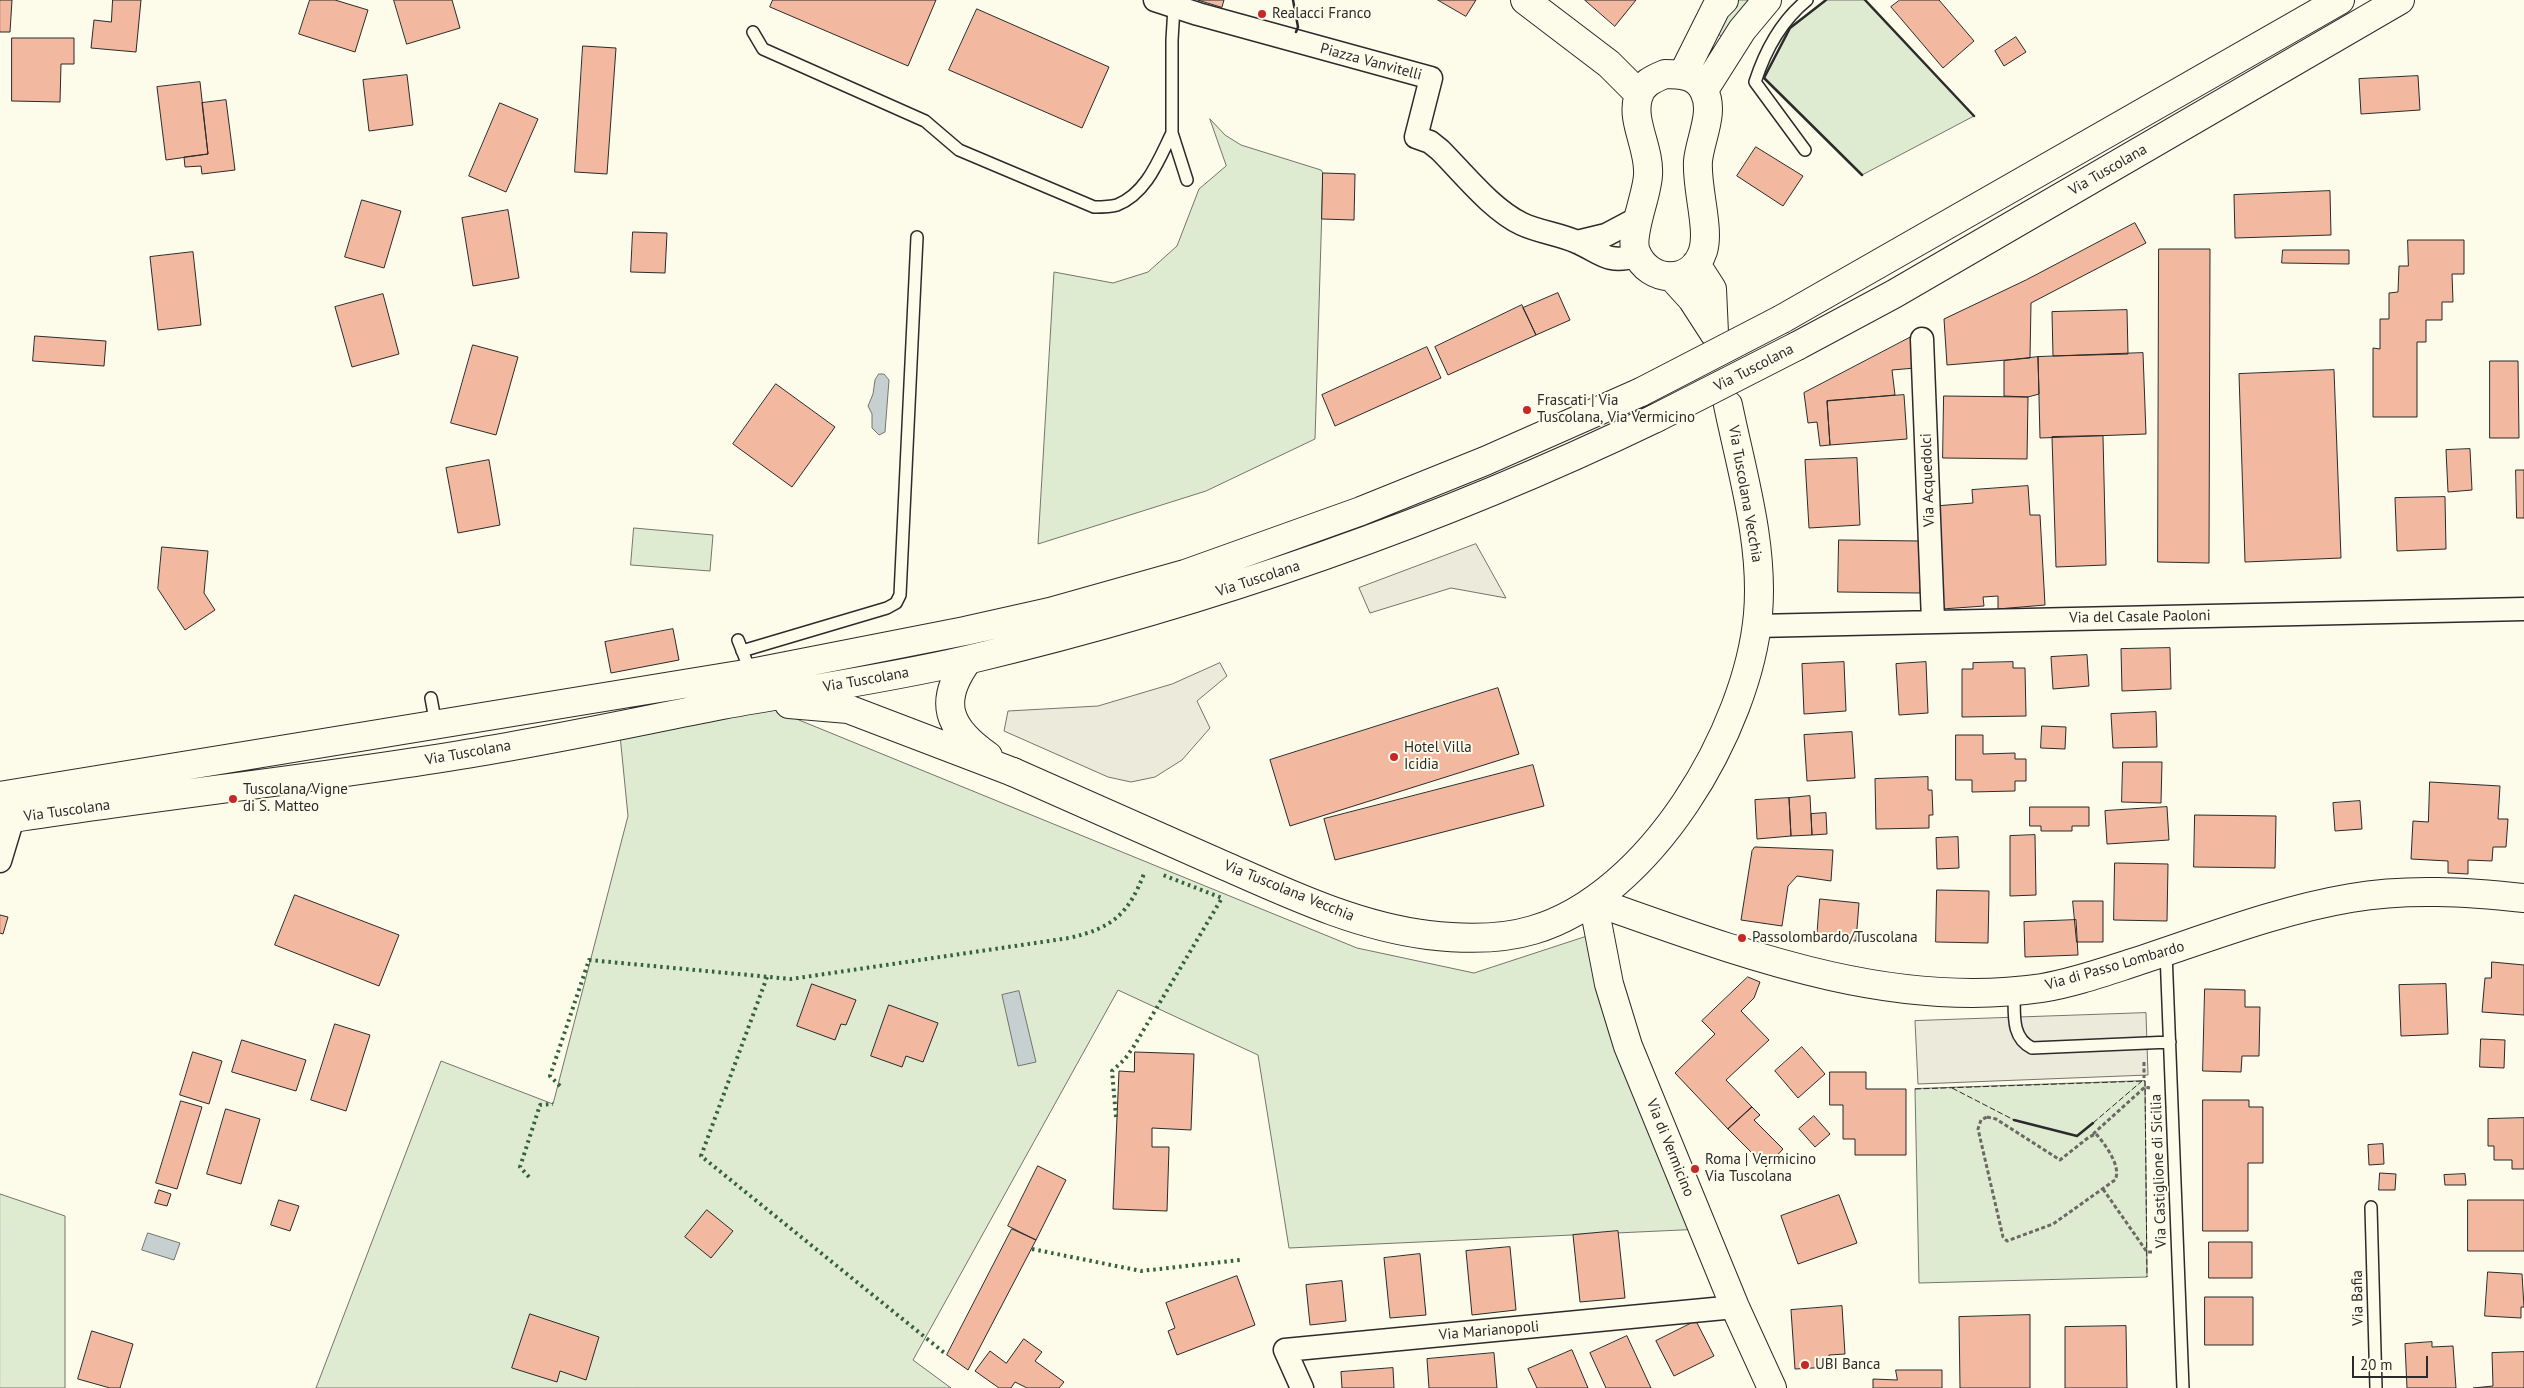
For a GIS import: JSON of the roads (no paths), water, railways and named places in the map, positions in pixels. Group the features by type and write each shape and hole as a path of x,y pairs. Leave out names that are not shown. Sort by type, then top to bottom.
{"main road":[{"path":"1525,0 1609,64 1639,94"},
{"path":"1683,74 1716,8 1724,0"},
{"path":"1704,90 1742,30 1767,0"},
{"name":"Via Tuscolana","path":"4,812 436,724 744,655 1009,622 1178,576 1361,511 1485,461 1641,392 1782,319 2340,0"},
{"name":"Via Tuscolana","path":"4,812 461,755 750,700 899,675 968,660 1168,608 1292,568 1408,526 1598,446 1797,346 1894,294 2400,0"},
{"path":"1665,74 1683,74 1704,90 1708,105 1698,158 1697,178 1705,238 1704,250 1696,264 1680,276 1673,278 1653,273 1644,267 1634,248 1633,235 1640,217 1649,165 1647,150 1636,114 1639,94 1651,80 1665,74"},
{"path":"1673,278 1692,300 1714,333 1712,289 1696,264"},
{"name":"Via Tuscolana Vecchia","path":"1013,772 1299,898 1390,928 1443,936 1507,935 1548,925 1593,901 1622,877 1653,845 1700,781 1720,743 1735,707 1756,626 1758,583 1756,545 1728,405"},
{"path":"968,660 958,673 951,690 951,718 969,741 1013,772"},
{"path":"750,700 848,709 1013,772"},
{"name":"Via di Passo Lombardo","path":"1593,901 1716,944 1826,975 1921,990 1985,992 2014,991 2066,982 2293,912 2352,898 2423,892 2524,898"},
{"name":"Via di Vermicino","path":"1593,901 1609,984 1628,1046 1735,1307 1772,1388"}],"street":[{"name":"Piazza Vanvitelli","path":"1165,4 1432,78 1416,137 1430,142 1440,150 1502,212 1521,224 1577,242"},
{"path":"1577,242 1606,235 1640,217"},
{"path":"1577,242 1597,254 1612,258 1623,260 1637,256"},
{"name":"Via Acquedolci","path":"1922,339 1933,621"},
{"name":"Via del Casale Paoloni","path":"1756,626 2524,609"},
{"path":"0,860 4,812"},
{"name":"Via Marianopoli","path":"1302,1388 1285,1350 1735,1307"}],"lane":[{"path":"1805,150 1755,82 1763,57 1777,34 1808,0"},
{"path":"1165,4 1172,40 1172,133 1187,180"},
{"path":"753,32 763,50 925,121 960,150 1094,207 1116,205 1134,195 1146,181 1172,133"},
{"path":"744,655 887,608 896,603 900,596 917,237"},
{"path":"431,698 436,724"},
{"name":"Via Castiglione di Sicilia","path":"2166,952 2183,1388"},
{"path":"2014,991 2015,1027 2018,1036 2024,1044 2032,1048 2170,1042"},
{"name":"Via Bafia","path":"2371,1207 2376,1388"}],"place":[{"name":"Realacci Franco","path":"1262,14"},
{"name":"Frascati | Via Tuscolana, Via Vermicino","path":"1527,410"},
{"name":"Hotel Villa Icidia","path":"1394,757"},
{"name":"Tuscolana/Vigne di S. Matteo","path":"233,799"},
{"name":"Passolombardo/Tuscolana","path":"1742,938"},
{"name":"Roma | Vermicino Via Tuscolana","path":"1695,1169"},
{"name":"UBI Banca","path":"1805,1365"}]}
